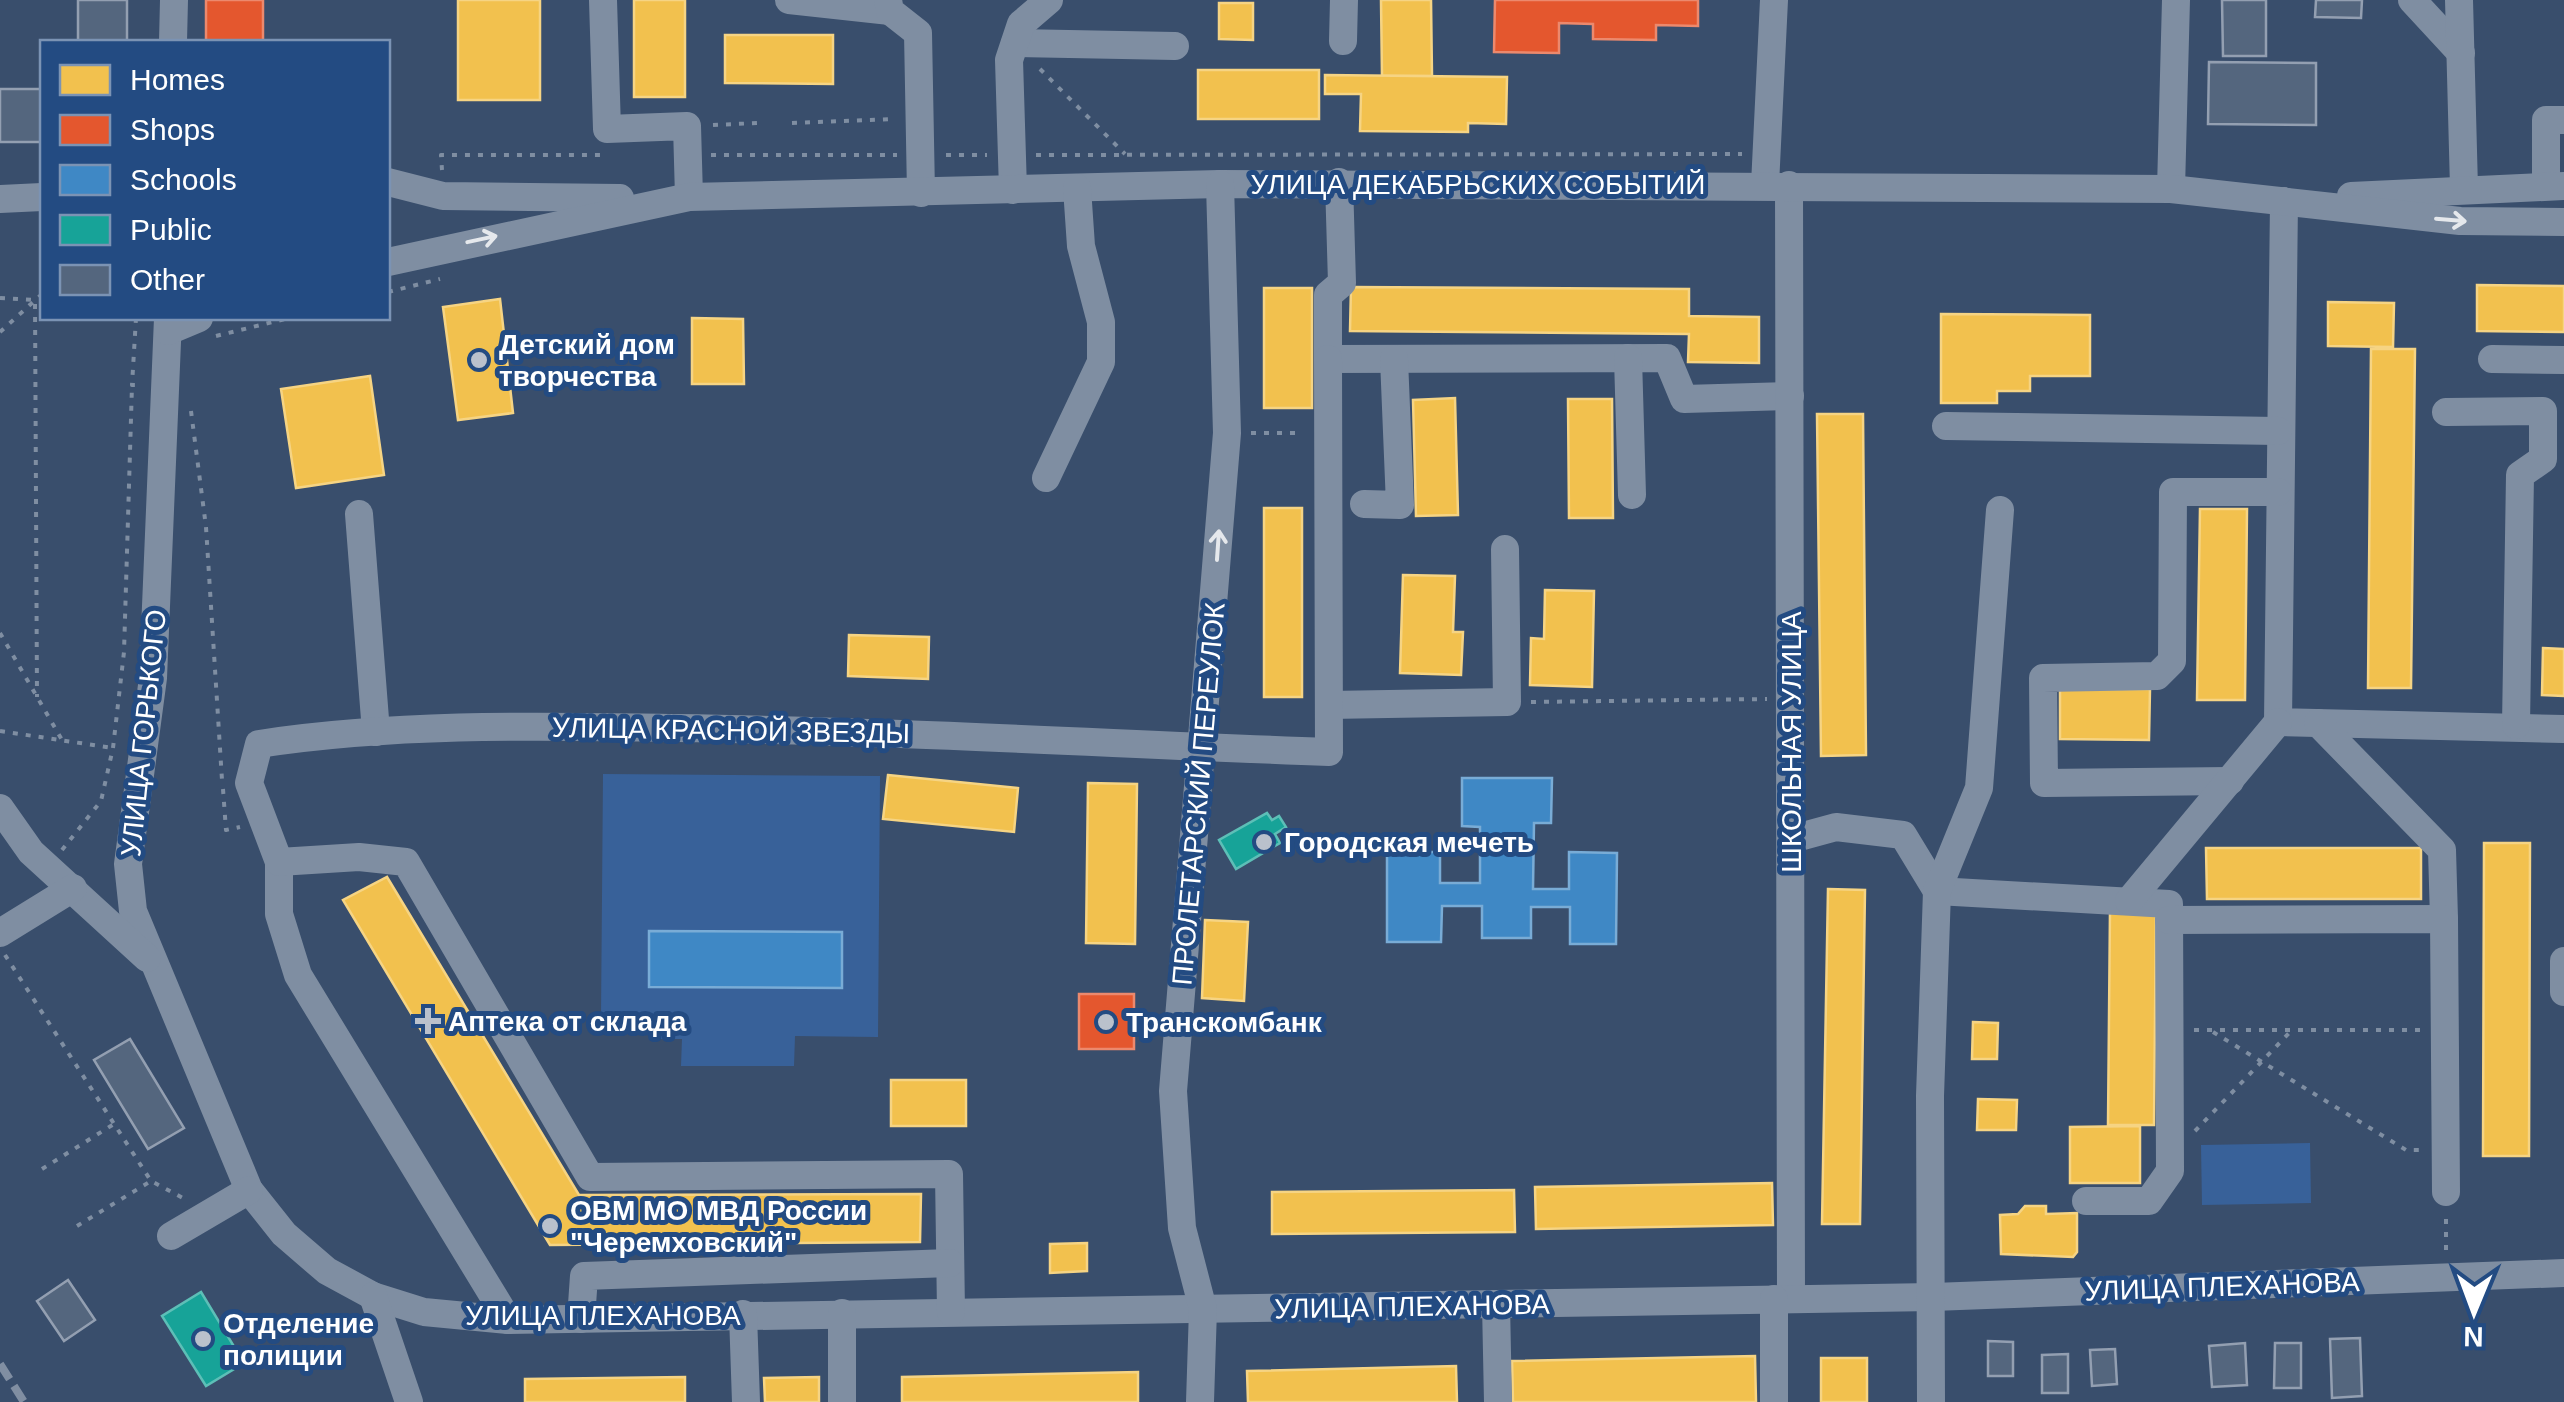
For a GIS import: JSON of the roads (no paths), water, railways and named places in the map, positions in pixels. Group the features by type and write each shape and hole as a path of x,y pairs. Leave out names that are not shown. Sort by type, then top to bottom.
{"street":[{"path":"173,40 174,0"},
{"path":"603,0 607,128 687,126 688,155 680,198"},
{"path":"789,0 889,5 918,34 921,193"},
{"path":"1013,190 1009,60 1021,24 1049,0"},
{"path":"1343,41 1344,0"},
{"name":"ШКОЛЬНАЯ УЛИЦА","path":"1774,0 1766,154 1777,185 1790,396 1792,839 1783,1299 1774,1402"},
{"path":"2172,189 2176,0"},
{"path":"2412,0 2461,53"},
{"path":"2459,0 2464,188"},
{"path":"1015,43 1176,46"},
{"path":"2555,186 2546,120 2564,120"},
{"path":"1339,182 1342,283 1328,295 1329,706 1506,702 1504,549"},
{"name":"УЛИЦА ДЕКАБРЬСКИХ СОБЫТИЙ","path":"390,183 443,196 680,198 1339,182 2172,189 2460,221 2564,222"},
{"name":"ПРОЛЕТАРСКИЙ ПЕРЕУЛОК","path":"1200,1402 1203,1309 1182,1228 1173,1091 1226,433 1220,184"},
{"name":"УЛИЦА ДЕКАБРЬСКИХ СОБЫТИЙ","path":"2284,201 2464,188 2555,186"},
{"path":"1046,478 1101,362 1101,322 1081,246 1077,188"},
{"path":"0,199 40,197"},
{"name":"УЛИЦА ДЕКАБРЬСКИХ СОБЫТИЙ","path":"390,261 446,246 680,198"},
{"path":"2129,901 2278,722 2278,431 2284,201"},
{"path":"168,324 206,327"},
{"name":"УЛИЦА ГОРЬКОГО","path":"168,324 152,678 128,864 133,910 151,963 248,1190 284,1234"},
{"path":"1628,358 1632,495"},
{"path":"1328,360 1667,358 1684,398 1790,396"},
{"path":"2492,358 2564,360"},
{"path":"1364,504 1400,505 1394,359"},
{"path":"2446,412 2544,411 2543,459 2520,475 2516,726"},
{"path":"1946,426 2278,431"},
{"path":"2230,781 2044,783 2043,678 2157,676 2172,661 2173,492 2278,492"},
{"path":"1931,1402 1930,1096 1937,892 1979,788 2000,510"},
{"path":"359,514 376,732"},
{"name":"УЛИЦА КРАСНОЙ ЗВЕЗДЫ","path":"279,862 249,782 259,744 376,732 514,726 768,729 1330,752 1329,706"},
{"path":"2278,722 2564,728"},
{"path":"2318,723 2442,850 2446,1192"},
{"path":"0,808 31,852 151,963"},
{"path":"1792,839 1836,827 1903,835 1937,892"},
{"path":"508,1320 298,975 280,914 279,862 359,857 406,862 590,1177 949,1174 951,1312"},
{"path":"0,933 73,888"},
{"path":"1937,892 2169,904 2170,1171 2149,1201 2086,1201"},
{"path":"2170,920 2444,919"},
{"path":"2564,960 2564,992"},
{"path":"171,1236 248,1190"},
{"name":"УЛИЦА ПЛЕХАНОВА","path":"284,1234 327,1271 373,1296 424,1312 508,1320 1933,1297 2564,1273"},
{"path":"582,1318 584,1276 950,1263"},
{"path":"373,1296 409,1402"},
{"path":"1496,1304 1498,1402"},
{"path":"842,1313 842,1402"},
{"path":"743,1314 746,1402"}],"railway":[{"path":"0,1364 24,1402"}],"place":[{"name":"Детский дом творчества","path":"479,360"},
{"name":"Городская мечеть","path":"1264,842"},
{"name":"Аптека от склада","path":"428,1021"},
{"name":"Транскомбанк","path":"1106,1022"},
{"name":"ОВМ МО МВД России \"Черемховский\"","path":"550,1226"},
{"name":"Отделение полиции","path":"203,1339"}]}
